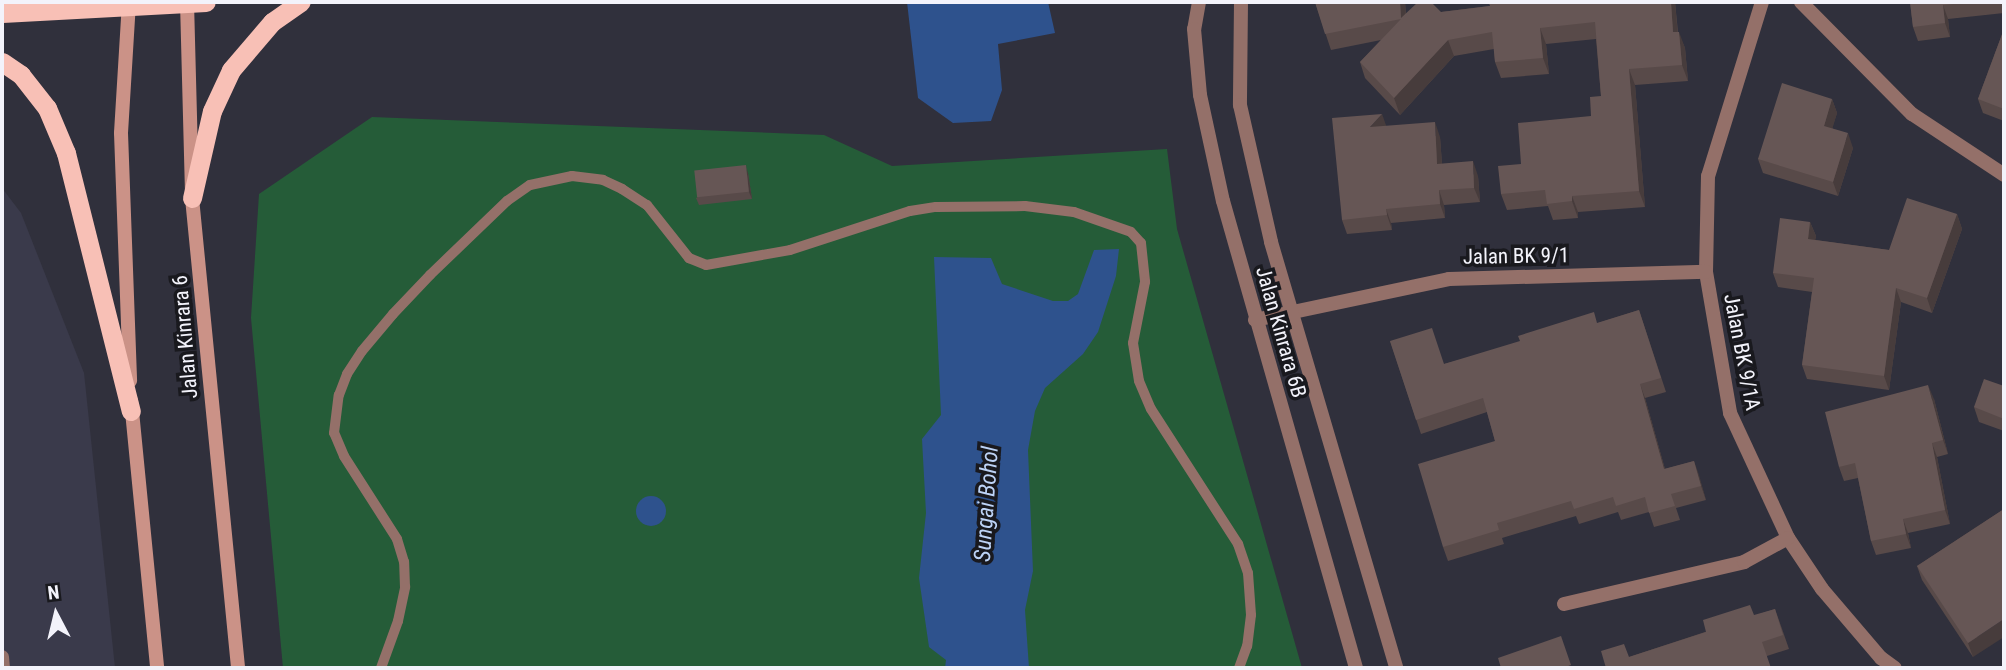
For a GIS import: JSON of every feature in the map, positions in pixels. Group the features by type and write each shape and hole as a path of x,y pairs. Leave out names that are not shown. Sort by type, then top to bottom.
{"highway":[{"path":"2,13 193,2"},
{"path":"192,198 212,111 231,71 272,22 301,2"},
{"path":"2,62 21,75 47,108 66,153 131,411"}],"main road":[{"name":"Jalan Kinrara 6","path":"193,2 192,198 238,668"},
{"path":"129,4 121,133 131,411 158,668"}],"street":[{"name":"Jalan Kinrara 6B","path":"1199,2 1194,29 1200,95 1223,201 1356,668"},
{"name":"Jalan Kinrara 6B","path":"1241,2 1240,105 1271,242 1396,668"},
{"name":"Jalan BK 9/1A","path":"1762,2 1708,176 1706,272 1730,413 1788,538 1822,589 1881,658 1895,668"},
{"path":"1801,2 1912,114 2004,175"},
{"name":"Jalan BK 9/1","path":"1255,320 1449,279 1706,272"},
{"path":"1564,604 1744,562 1788,538"},
{"path":"2,657 3,668"}],"lane":[{"path":"381,668 398,621 405,587 404,562 397,539 344,456 334,433 339,395 362,351 393,314 507,201 530,185 572,176 603,180 647,205 690,258 706,265 790,250 910,211 936,207 1025,206 1074,212 1132,232 1140,243 1145,282 1133,343 1139,381 1151,410 1238,544 1248,573 1251,615 1247,646 1239,668"}],"shaded area":[{"path":"2,188 21,213 84,373 115,668 2,668"}],"green space":[{"path":"372,117 824,135 892,166 1167,149 1177,229 1302,668 283,668 251,318 259,194"}],"water":[{"path":"907,2 1048,2 1055,33 998,44 1002,90 991,121 953,123 918,98"},
{"name":"Sungai Bohol","path":"1119,249 1116,276 1098,332 1083,354 1045,388 1035,411 1028,450 1033,571 1025,610 1029,668 945,668 946,660 929,647 919,578 926,513 922,439 941,415 934,257 991,258 1002,284 1053,301 1068,301 1078,294 1094,250"},
{"path":"651,496 657,497 665,505 665,517 657,525 651,526 645,525 637,517 636,511 637,505 645,497"}],"building":[{"path":"1315,2 1400,2 1401,18 1418,2 1431,2 1441,12 1504,2 1671,2 1673,32 1679,32 1682,65 1629,69 1639,191 1572,196 1572,201 1547,204 1545,190 1501,194 1498,166 1521,164 1518,123 1591,116 1590,97 1601,96 1595,22 1540,28 1543,58 1495,62 1492,32 1448,40 1394,98 1360,62 1401,19 1325,34"},
{"path":"1910,2 1974,2 1943,5 1945,23 1913,27"},
{"path":"2004,29 2004,109 1978,99"},
{"path":"1782,83 1832,99 1824,126 1848,133 1833,182 1758,159"},
{"path":"1382,114 1370,127 1435,122 1437,164 1473,161 1474,188 1439,190 1440,204 1386,209 1387,215 1342,220 1332,118"},
{"path":"746,165 749,192 697,197 694,170"},
{"path":"1907,198 1957,214 1927,298 1896,288 1884,376 1802,365 1814,278 1773,273 1780,218 1810,222 1808,239 1889,250"},
{"path":"1639,310 1661,378 1640,384 1664,469 1694,461 1701,486 1671,494 1675,506 1649,513 1645,497 1616,506 1613,497 1574,509 1571,501 1497,523 1499,530 1443,547 1418,464 1495,441 1483,398 1416,420 1390,341 1432,328 1444,364 1520,341 1518,336 1594,312 1597,323"},
{"path":"1984,379 2004,386 2004,419 1974,407"},
{"path":"1928,385 1943,440 1932,443 1945,510 1903,519 1906,534 1871,541 1855,463 1839,467 1825,412"},
{"path":"2004,509 2004,619 1968,643 1917,566"},
{"path":"1750,605 1754,615 1775,609 1783,635 1762,642 1771,668 1606,668 1601,651 1624,644 1629,657 1706,632 1703,620"},
{"path":"1561,636 1571,665 1563,668 1501,668 1498,658"}]}
